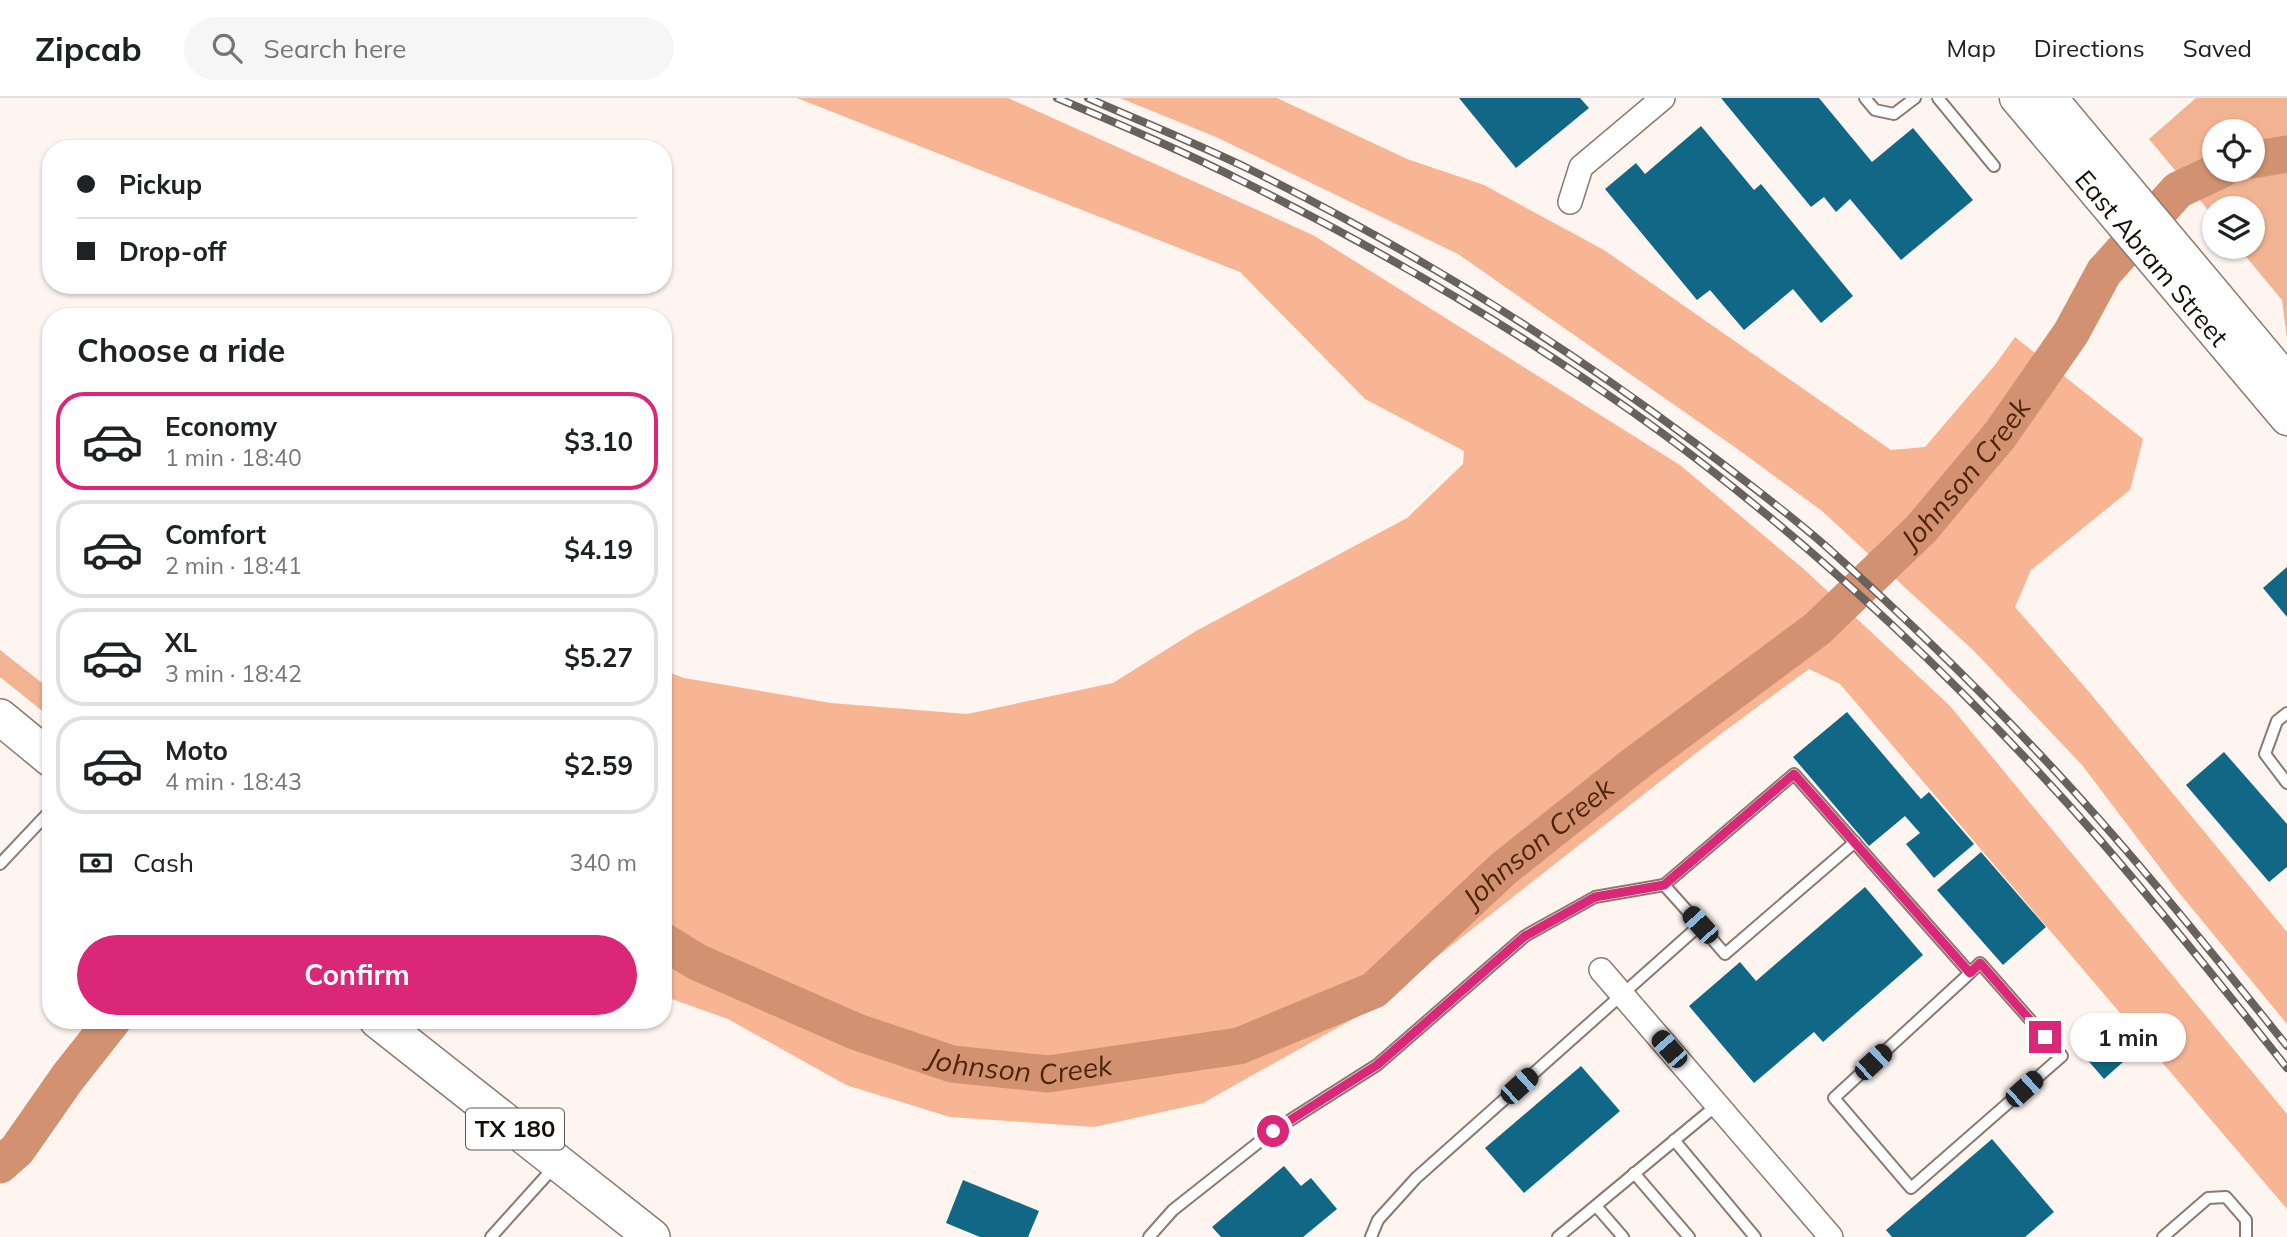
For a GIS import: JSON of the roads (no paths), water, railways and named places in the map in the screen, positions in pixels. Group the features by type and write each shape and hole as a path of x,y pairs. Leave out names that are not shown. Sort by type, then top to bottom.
{"main road":[{"name":"East Abram Street","path":"2016,98 2099,176 2212,311 2287,419"},
{"name":"East Abram Street","path":"2051,98 2099,176"},
{"name":"East Abram Street","path":"2212,311 2287,380"},
{"path":"0,717 42,752"},
{"name":"TX 180","path":"388,1029 652,1237"}],"street":[{"path":"1570,202 1581,167 1663,98"},
{"path":"1601,970 1831,1237"}],"lane":[{"path":"1865,98 1875,110 1894,114 1915,98"},
{"path":"1938,98 1994,166"},
{"path":"2287,713 2277,721 2265,754 2287,783"},
{"path":"1149,1237 1173,1210 1273,1131 1377,1065 1525,936 1595,897 1664,885 1794,774 1970,973"},
{"path":"0,864 42,820"},
{"path":"1664,885 1724,954 1854,842"},
{"path":"1371,1237 1378,1220 1416,1178 1700,925"},
{"path":"1980,963 2062,1056 1910,1188 1834,1098 1970,973 1980,963"},
{"path":"1558,1237 1717,1105"},
{"path":"1674,1140 1755,1237"},
{"path":"491,1237 558,1163"},
{"path":"1634,1173 1689,1237"},
{"path":"2163,1237 2208,1198 2226,1197 2246,1220 2246,1237"},
{"path":"1596,1206 1623,1237"}],"waterway":[{"name":"Johnson Creek","path":"2265,158 2287,154"},
{"name":"Johnson Creek","path":"672,947 697,962 857,1032 952,1064 1048,1074 1239,1046 1374,990 1503,869 1635,764 1817,629 1921,529 2000,435 2071,333 2104,272 2178,190 2202,179"},
{"name":"Johnson Creek","path":"0,1165 17,1150 68,1077 106,1029"}],"railway":[{"path":"1057,98 1223,172 1407,269 1562,364 1662,433 1721,478 1779,525 1892,625 2051,785 2195,953 2287,1068"},
{"path":"1088,98 1251,170 1424,263 1589,367 1780,508 1906,620 2064,780 2193,930 2287,1046"}]}
